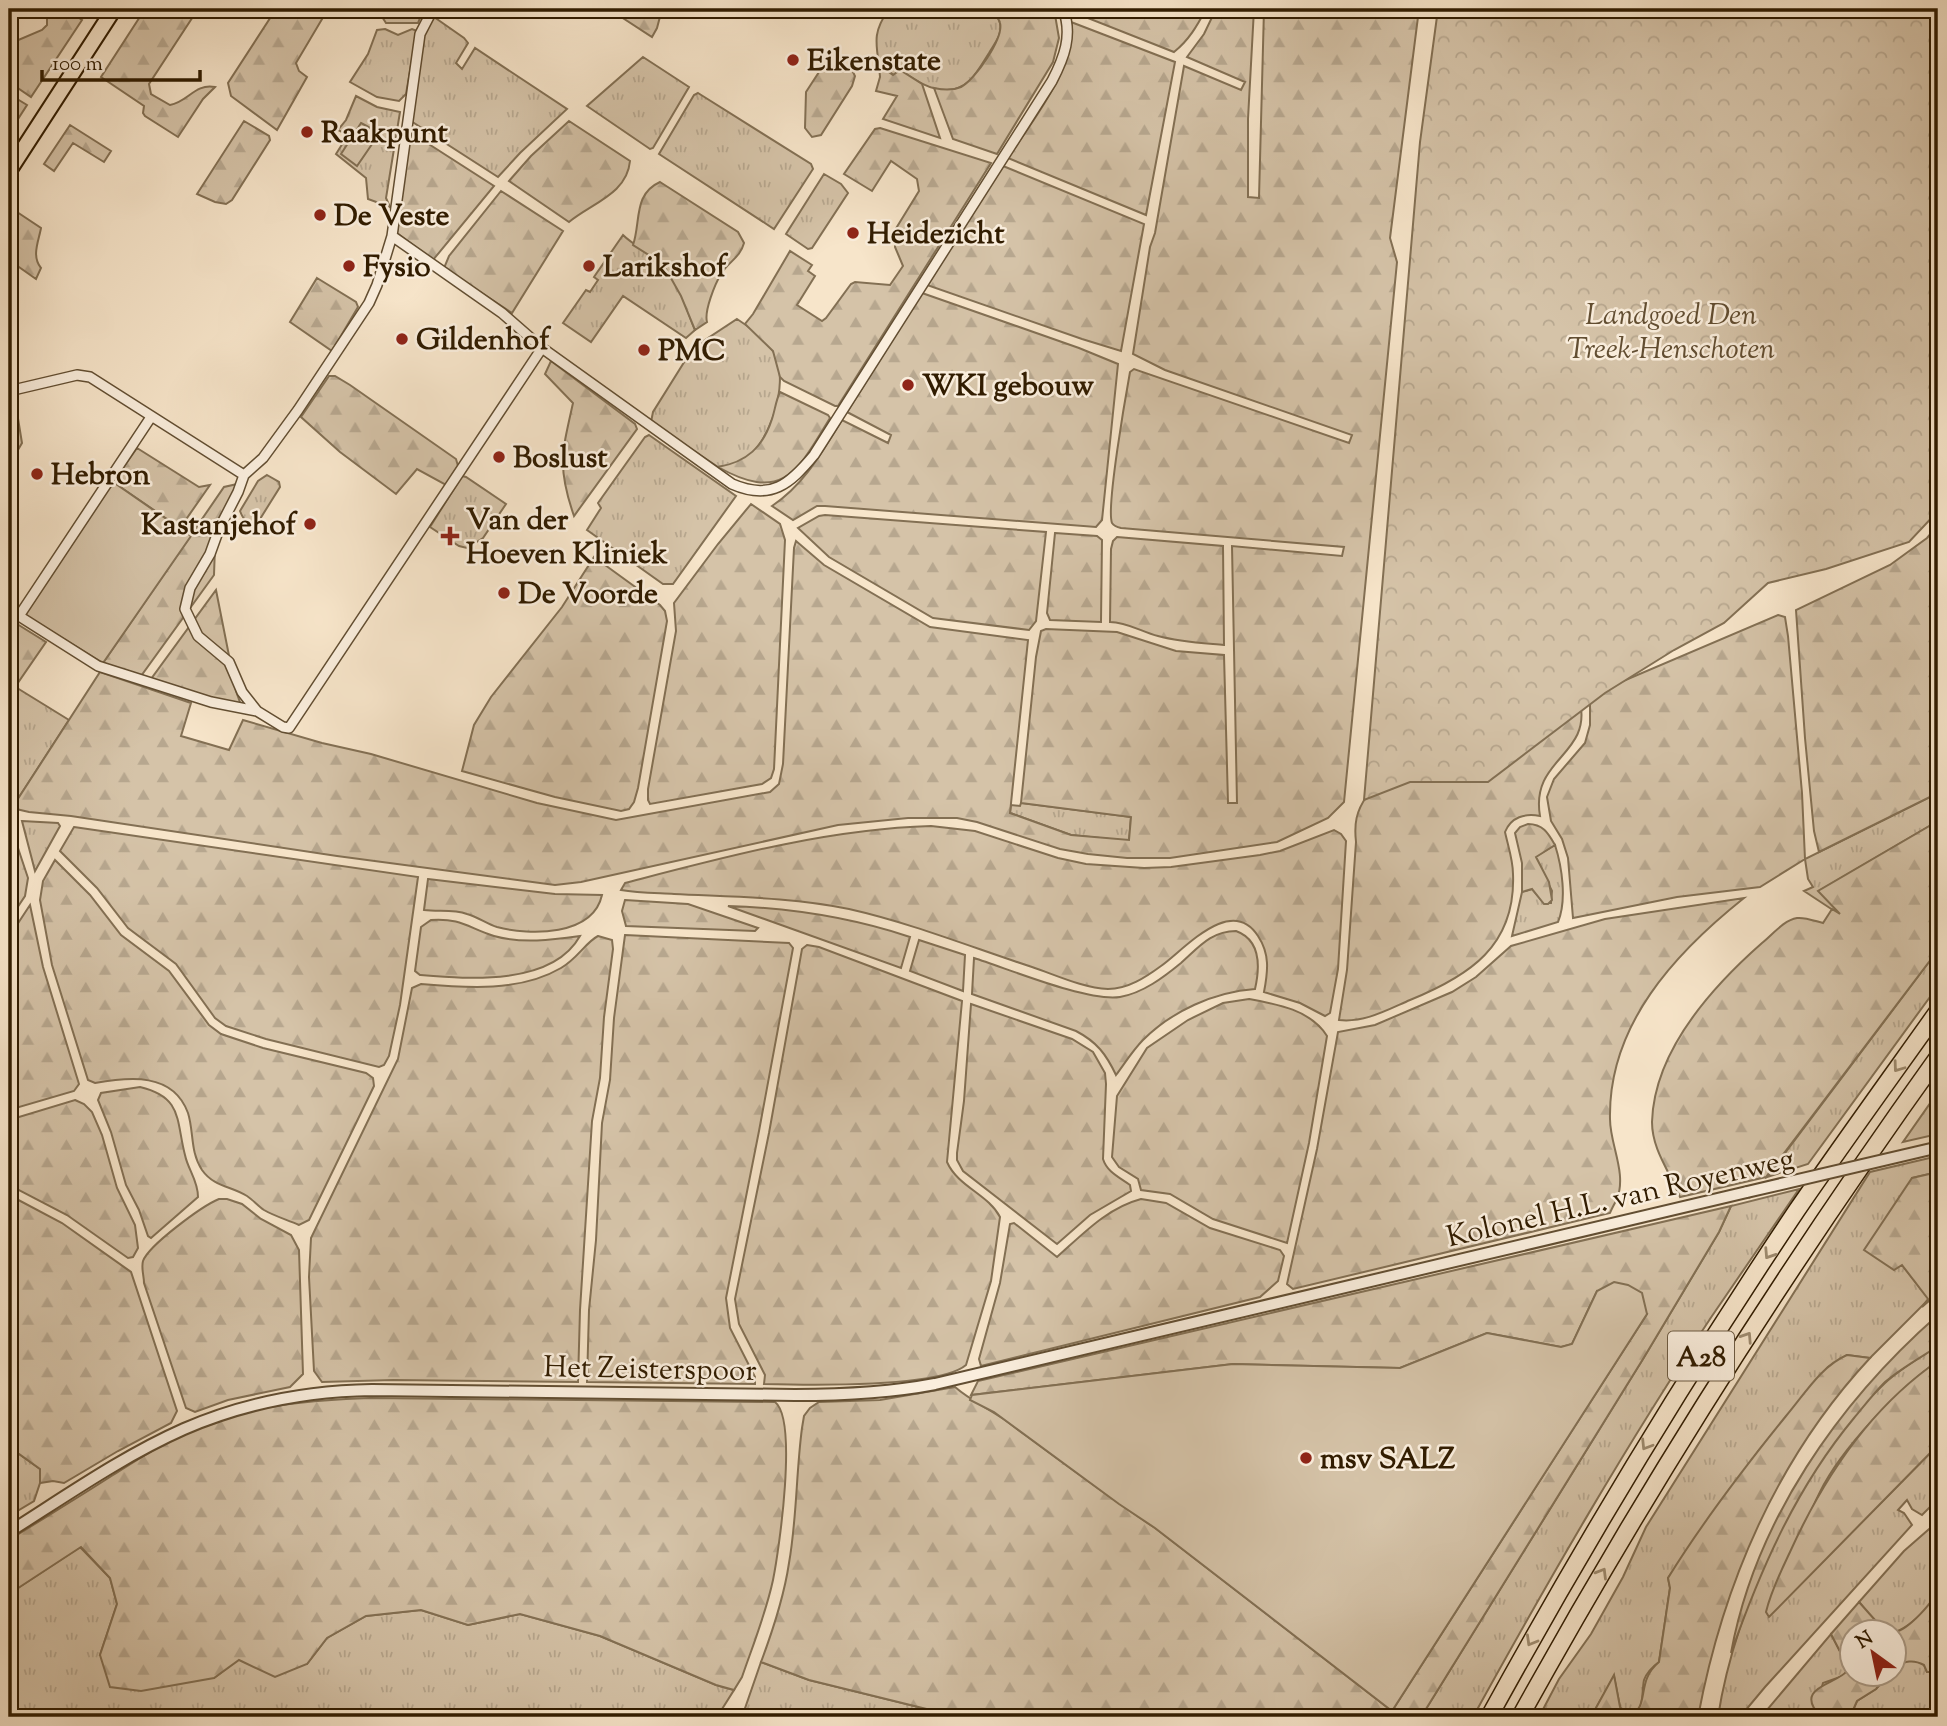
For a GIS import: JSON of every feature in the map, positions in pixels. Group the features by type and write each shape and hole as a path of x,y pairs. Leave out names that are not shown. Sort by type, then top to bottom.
{"highway":[{"name":"A28","path":"1489,1717 1570,1574 1696,1364 1798,1210 1938,1011"},
{"name":"A28","path":"1520,1717 1600,1576 1722,1377 1830,1211 1938,1058"}],"main road":[{"path":"9,171 114,9"}],"street":[{"path":"433,9 420,34 392,236 377,285 369,303 298,410 263,457 244,475 210,554 190,588 185,609 198,636 229,662 242,692 257,711 283,727 289,728 293,724 542,348"},
{"path":"392,236 502,313 542,348 732,484 747,491 764,492 780,487 797,475 814,455 1052,82 1067,45 1063,9"},
{"path":"9,391 84,374 244,475"},
{"path":"19,616 151,417"},
{"path":"9,610 99,666 211,702 257,711"},
{"name":"Kolonel H.L. van Royenweg","path":"1313,1295 1937,1148"},
{"name":"Het Zeisterspoor","path":"9,1532 147,1447 184,1429 212,1418 287,1398 333,1391 372,1390 794,1395 878,1393 934,1384 1313,1295"}],"green space":[{"path":"43,9 66,9 82,20 31,97 9,82 9,44 42,30 47,25 47,15"},
{"path":"145,9 198,9 149,84 151,94 170,105 202,88 215,87 203,99 178,137 145,116 144,106 101,77"},
{"path":"276,9 328,9 296,63 299,71 307,77 277,130 231,96 228,83"},
{"path":"367,9 424,9 418,23 386,23 379,12"},
{"path":"609,9 662,9 652,37"},
{"path":"889,9 991,9 1001,27 981,66 967,83 953,89 938,89 921,83 900,70 894,75 879,65 877,36"},
{"path":"991,9 1054,9 1059,38 1053,62 997,154 953,139 934,88 948,90 961,87 981,68 1000,30 999,21"},
{"path":"1069,9 1206,9 1184,43 1174,52"},
{"path":"1216,9 1254,9 1248,119 1248,197 1259,198 1264,9 1419,9 1390,238 1397,262 1344,802 1328,818 1277,842 1170,858 1127,858 1060,849 957,818 908,818 838,825 581,882 555,885 12,808 100,672 191,703 181,736 229,750 243,720 537,803 616,820 770,792 779,784 783,764 796,541 824,565 930,627 1028,640 1010,813 1071,835 1129,840 1131,817 1021,803 1036,657 1041,631 1046,629 1117,632 1176,651 1224,655 1228,803 1237,803 1232,546 1342,556 1344,547 1121,528 1114,525 1111,513 1114,474 1130,372 1134,369 1349,443 1352,435 1165,370 1133,354 1184,66 1241,90 1245,82 1187,57 1204,34"},
{"name":"Landgoed Den Treek-Henschoten","path":"1438,9 1938,9 1938,511 1909,542 1826,569 1768,583 1724,623 1605,693 1488,782 1410,782 1364,800 1420,142"},
{"path":"434,17 468,43 456,63 462,69 475,48 567,109 498,177 411,121 420,50"},
{"path":"1071,22 1175,62 1146,215 1008,158 1040,111 1060,75 1071,40"},
{"path":"385,29 398,35 412,29 417,31 406,94 399,101 377,97 350,82 368,54 377,30"},
{"path":"643,57 689,87 650,149 587,106"},
{"path":"879,65 893,75 900,70 922,84 940,138 883,119 897,96 876,91 880,77"},
{"path":"839,66 852,70 855,76 852,86 821,135 812,137 805,128 806,92 821,69"},
{"path":"698,93 811,164 813,169 774,229 659,154 694,95"},
{"path":"9,94 27,105 9,133"},
{"path":"356,96 377,107 400,112 386,198 390,207 368,199 366,178 336,154 348,135 338,130 346,120"},
{"path":"244,121 269,136 270,140 232,200 226,204 197,194"},
{"path":"569,121 630,161 622,182 615,190 569,222 509,181 531,156"},
{"path":"361,123 379,134 357,166 341,154"},
{"path":"70,125 111,151 104,162 73,143 54,171 44,164"},
{"path":"880,128 991,163 838,406 835,406 784,381 780,377 773,351 745,324 790,251 812,265 808,271 815,276 797,305 822,321 851,284 855,282 890,285 903,266 895,247 895,230 919,191 917,179 891,161 872,191 844,174 875,129"},
{"path":"410,132 494,186 433,260 397,233"},
{"path":"1003,166 1144,224 1121,351 927,285"},
{"path":"824,174 841,184 848,193 812,248 808,249 786,234"},
{"path":"660,182 738,232 744,243 716,284 706,317 707,322 695,330 681,296 663,264 633,245 642,201 651,187"},
{"path":"501,191 563,231 512,313 444,268 449,256"},
{"path":"14,210 41,228 36,258 41,268 36,279 9,260 9,218"},
{"path":"623,235 659,261 669,272 695,330 686,338 623,296 591,342 563,323 586,290 590,292 598,280 594,277"},
{"path":"317,278 356,302 358,307 332,351 290,322"},
{"path":"922,293 1118,364 1102,520 1096,527 825,506 817,506 793,520 772,506 803,478 842,420 888,443 891,435 847,412"},
{"path":"737,319 769,345 776,356 780,382 775,412 754,452 741,462 718,467 651,422 653,412 693,348"},
{"path":"551,361 635,424 637,429 574,516 563,472 566,434 573,403 545,374"},
{"path":"329,376 335,376 350,385 456,459 458,466 446,485 417,469 396,494 340,452 301,417"},
{"path":"780,392 830,418 798,466 787,476 774,481 759,482 740,478 718,467 745,457 759,445 772,419"},
{"path":"9,397 15,400 22,443 9,465"},
{"path":"649,435 736,496 673,584 663,584 587,530 601,508 598,503"},
{"path":"137,448 199,487 210,485 180,528 113,482"},
{"path":"267,475 279,482 280,487 260,519 255,523 249,522 240,511 258,481"},
{"path":"462,476 506,504 483,538 467,548 459,546 430,527"},
{"path":"113,482 191,536 103,663 25,615"},
{"path":"242,483 215,547 214,575 141,676 103,663 224,487"},
{"path":"751,504 780,524 785,540 774,769 771,778 762,784 650,804 648,789 676,631 674,603"},
{"path":"825,515 1046,532 1036,621 1029,630 933,618 829,557 798,528"},
{"path":"1938,525 1938,793 1819,852 1814,831 1805,738 1796,610 1890,565 1927,538"},
{"path":"1055,533 1097,536 1102,540 1101,622 1050,620 1047,613"},
{"path":"1117,537 1223,546 1224,645 1166,638 1110,622 1111,549"},
{"path":"594,557 660,605 665,611 667,621 638,788 629,809 621,811 555,797 462,771 474,725 491,697 562,607"},
{"path":"216,590 236,691 242,708 151,679"},
{"path":"1778,615 1785,617 1788,636 1805,859 1760,887 1677,897 1573,918 1568,858 1562,839 1551,821 1547,797 1554,779 1585,743 1590,725 1590,703 1595,693"},
{"path":"9,619 46,642 15,687 9,683"},
{"path":"9,683 69,720 12,808 9,807"},
{"path":"1580,702 1581,720 1577,734 1544,781 1539,797 1540,816 1519,817 1505,832 1513,869 1512,899 1506,921 1485,955 1469,969 1431,991 1375,1015 1357,1020 1339,1020 1347,970 1356,823 1360,807 1367,796"},
{"path":"1938,793 1938,821 1819,891 1845,918 1804,891 1813,887 1808,879 1805,859"},
{"path":"1021,803 1131,817 1129,841 1071,835 1010,813 1011,805 1020,806"},
{"path":"9,821 28,878 25,896 9,920"},
{"path":"22,821 58,823 60,826 35,871"},
{"path":"1938,821 1938,950 1766,1177 1680,1197 1658,1151 1652,1122 1655,1096 1663,1070 1689,1022 1743,960 1783,925 1792,919 1800,918 1823,923 1832,909 1840,914 1818,891"},
{"path":"1528,824 1541,827 1555,845 1536,857 1549,882 1552,900 1548,904 1544,904 1532,889 1522,892 1522,863 1515,833"},
{"path":"931,826 975,831 1058,858 1086,864 1144,868 1171,867 1280,851 1334,830 1346,841 1338,969 1330,1013 1325,1016 1300,1003 1264,992 1267,963 1265,949 1258,936 1247,925 1235,921 1208,929 1161,966 1130,985 1108,989 1079,984 918,928 849,909 784,900 621,890 625,883 776,846 853,833"},
{"path":"74,827 418,877 400,1005 389,1056 384,1065 379,1067 266,1039 226,1026 215,1018 176,964 128,928 97,888 60,851"},
{"path":"1555,845 1562,884 1558,922 1512,936 1522,892 1532,889 1544,903 1551,903 1552,891 1535,857"},
{"path":"55,860 90,895 121,935 169,971 209,1025 221,1034 263,1048 366,1073 373,1078 374,1086 309,1220 299,1225 272,1214 247,1196 207,1176 198,1163 188,1113 172,1090 149,1080 122,1079 95,1083 88,1080 52,965 40,900 43,881"},
{"path":"428,879 555,894 602,895 596,909 574,926 526,932 497,927 462,912 424,910"},
{"path":"1744,898 1718,919 1671,967 1633,1022 1620,1053 1612,1085 1610,1119 1620,1189 1610,1213 1293,1289 1287,1284 1317,1149 1338,1032 1375,1025 1452,992 1476,977 1511,946 1605,919"},
{"path":"625,900 688,904 758,928 755,931 626,926 622,911"},
{"path":"30,905 43,967 79,1084 74,1091 9,1110 9,937"},
{"path":"728,906 820,915 910,937 901,968"},
{"path":"431,920 458,922 494,936 515,940 580,936 567,952 550,964 530,971 485,978 420,975 415,971 421,927"},
{"path":"1236,931 1250,941 1257,955 1255,989 1209,999 1167,1020 1143,1040 1116,1075 1100,1049 1076,1031 972,994 974,958 1069,990 1089,995 1120,997 1137,992 1160,979 1212,937"},
{"path":"625,935 789,943 793,948 726,1298 730,1328 755,1377 755,1384 587,1382 589,1310 596,1240 602,1123 610,1080 614,1018"},
{"path":"598,936 612,940 613,949 604,1017 600,1078 592,1121 578,1382 322,1382 314,1371 309,1277 311,1238 398,1059 412,988 421,984 475,987 528,981 561,968"},
{"path":"919,940 965,955 963,991 910,971"},
{"path":"807,945 819,947 962,1001 947,1162 958,1178 988,1202 1000,1217 991,1281 966,1365 951,1372 929,1378 870,1384 764,1384 765,1375 739,1324 735,1299 769,1133 802,949"},
{"path":"1938,950 1938,986 1808,1164 1767,1177"},
{"path":"1249,999 1303,1014 1327,1036 1309,1143 1287,1243 1213,1219 1170,1194 1141,1190 1138,1179 1119,1167 1112,1157 1117,1096 1147,1048 1188,1020 1223,1003"},
{"path":"971,1004 1072,1039 1093,1052 1105,1073 1103,1159 1110,1171 1130,1185 1131,1191 1090,1215 1057,1244 963,1171 957,1160"},
{"path":"140,1087 154,1091 171,1104 178,1121 186,1160 198,1191 198,1197 151,1238 126,1185 111,1132 98,1100 101,1093"},
{"path":"1938,1092 1938,1134 1903,1142"},
{"path":"75,1100 92,1112 102,1135 117,1188 135,1225 138,1248 133,1257 128,1258 67,1215 9,1185 9,1120"},
{"path":"1938,1156 1938,1172 1912,1178 1902,1265 1929,1299 1870,1358 1847,1355 1828,1367 1759,1450 1668,1578 1670,1588 1659,1662 1644,1680 1639,1709 1631,1715 1624,1715 1614,1676 1591,1717 1539,1717 1559,1679 1591,1634 1623,1577 1646,1527 1870,1172"},
{"path":"1938,1172 1938,1293 1922,1307 1928,1299 1902,1265 1894,1270 1864,1250 1912,1178"},
{"path":"1799,1189 1712,1316 1618,1464 1473,1717 1421,1717 1643,1359 1719,1232 1731,1206"},
{"path":"9,1195 62,1223 131,1272 177,1411 171,1423 64,1483 40,1483 40,1469 19,1454 9,1451"},
{"path":"219,1199 242,1204 261,1219 291,1235 299,1250 303,1374 290,1387 228,1400 195,1412 186,1408 144,1283 142,1264 147,1254 165,1236 189,1217"},
{"path":"1141,1199 1166,1203 1210,1228 1280,1250 1284,1256 1278,1281 1260,1297 981,1366 979,1359 1000,1283 1010,1224 1014,1223 1057,1257 1106,1215"},
{"path":"1731,1206 1719,1232 1643,1359 1421,1717 959,1717 809,1680 761,1662 787,1576 804,1416 819,1402 880,1400 955,1387 1155,1528 1392,1711 1647,1314 1597,1291 1572,1344 1561,1347 1487,1333 1400,1368 1233,1364 971,1395 978,1381"},
{"name":"msv SALZ","path":"1614,1282 1628,1285 1642,1293 1647,1314 1392,1711 1155,1528 994,1412 970,1400 972,1395 1233,1364 1400,1368 1487,1333 1561,1347 1572,1344 1597,1291"},
{"path":"1938,1315 1938,1346 1885,1382 1833,1445 1815,1472 1768,1560 1731,1653 1743,1604 1760,1557 1781,1511 1806,1467 1835,1425 1867,1386"},
{"path":"1938,1346 1938,1361 1872,1420 1830,1475 1806,1522 1769,1616 1938,1445 1938,1499 1922,1515 1912,1509 1907,1500 1898,1510 1904,1513 1912,1525 1740,1717 1718,1717 1727,1674 1756,1583 1800,1493 1826,1452 1885,1383"},
{"path":"1847,1355 1870,1358 1807,1438 1781,1480 1759,1525 1722,1619 1698,1717 1591,1717 1614,1675 1624,1715 1630,1716 1640,1706 1647,1677 1659,1662 1670,1588 1668,1578 1724,1495 1806,1390 1829,1366"},
{"path":"1938,1361 1938,1445 1769,1617 1766,1612 1771,1596 1803,1525 1851,1446 1891,1400"},
{"path":"370,1398 775,1402 782,1414 786,1458 779,1542 767,1605 742,1677 734,1690 600,1636 520,1614 468,1625 421,1610 366,1616 327,1638 307,1664 275,1677 239,1660 214,1678 141,1691 110,1687 100,1655 117,1604 110,1578 81,1547 9,1594 9,1540 171,1440 207,1424 247,1412 308,1402"},
{"path":"9,1451 19,1454 40,1469 40,1483 34,1501 9,1516"},
{"path":"1938,1523 1938,1564 1933,1570 1938,1586 1936,1596 1923,1613 1909,1624 1909,1618 1872,1618 1859,1602 1904,1551"},
{"path":"80,1547 110,1578 117,1604 100,1655 214,1678 239,1659 307,1664 327,1638 366,1616 421,1610 468,1625 520,1614 600,1636 734,1690 717,1717 18,1717 18,1693 9,1663 9,1594"},
{"path":"1938,1588 1938,1672 1927,1672 1924,1665 1909,1662 1909,1624 1936,1594"},
{"path":"1859,1602 1873,1618 1845,1618"},
{"path":"1839,1625 1839,1650 1831,1634"},
{"path":"1831,1634 1839,1650 1839,1677 1823,1683 1815,1711 1821,1717 1761,1717"},
{"path":"1909,1661 1917,1661 1924,1665 1927,1672 1938,1672 1938,1717 1850,1717 1857,1701 1876,1689 1909,1688"},
{"path":"761,1662 809,1680 959,1717 742,1717"},
{"path":"9,1663 18,1693 18,1717 9,1717"},
{"path":"1839,1678 1839,1688 1877,1688 1857,1701 1850,1717 1821,1717 1813,1707 1811,1699 1819,1688"}],"place":[{"name":"Eikenstate","path":"793,60"},
{"name":"Raakpunt","path":"307,132"},
{"name":"De Veste","path":"320,215"},
{"name":"Heidezicht","path":"853,233"},
{"name":"Fysio","path":"349,266"},
{"name":"Larikshof","path":"589,266"},
{"name":"Gildenhof","path":"402,339"},
{"name":"PMC","path":"644,350"},
{"name":"WKI gebouw","path":"908,385"},
{"name":"Boslust","path":"499,457"},
{"name":"Hebron","path":"37,474"},
{"name":"Kastanjehof","path":"310,524"},
{"name":"Van der Hoeven Kliniek","path":"450,536"},
{"name":"De Voorde","path":"504,593"},
{"name":"msv SALZ","path":"1306,1458"}]}
